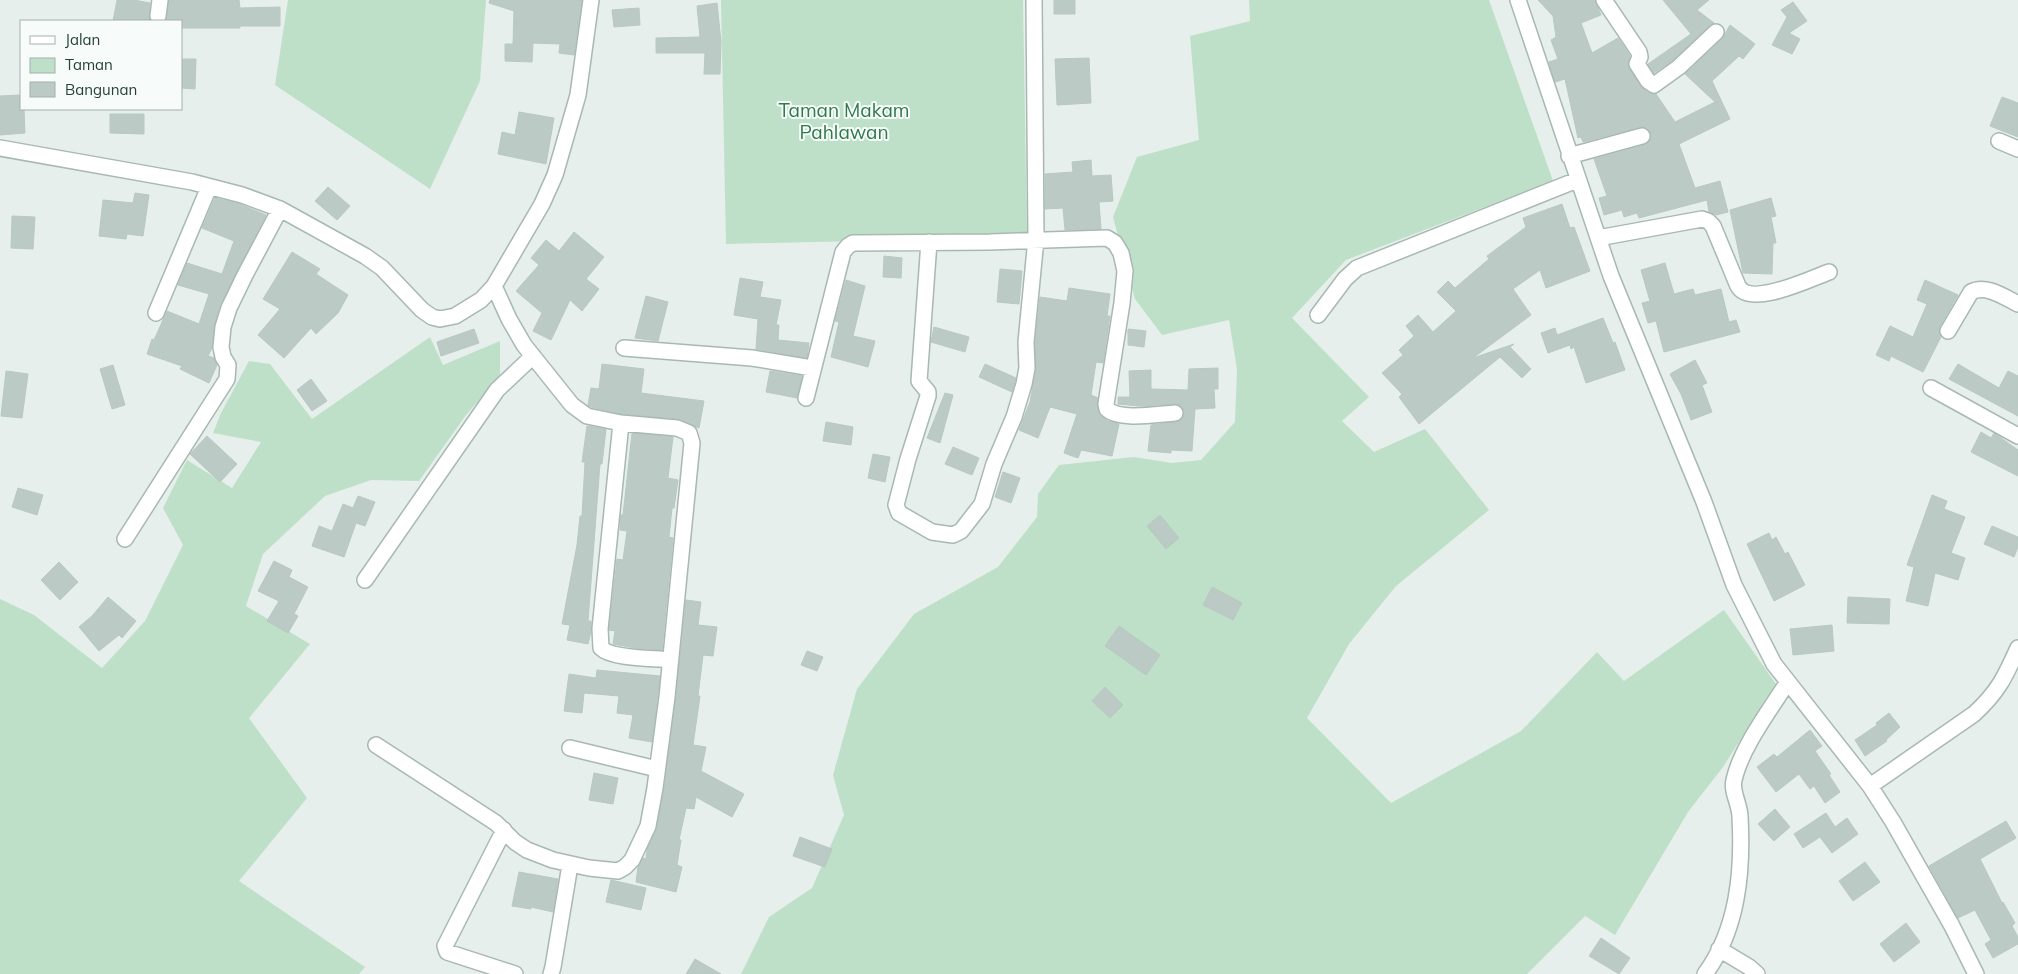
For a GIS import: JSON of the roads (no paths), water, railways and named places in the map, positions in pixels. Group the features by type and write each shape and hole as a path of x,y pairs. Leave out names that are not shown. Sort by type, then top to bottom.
{"street":[{"path":"158,16 160,0"},
{"path":"0,148 208,187 242,195 280,209 365,256 382,268 422,310 432,317 456,316 481,300 494,286 542,204 555,175 578,95 591,0"},
{"path":"929,242 919,381 928,392 928,396 908,459 896,506 898,512 932,532 954,536 961,531 982,504 994,464 1014,417 1027,368 1026,342 1036,239 1034,0"},
{"path":"1518,0 1577,180 1611,276 1704,502 1734,585 1764,648 1787,683 1870,786 1922,874 1976,974"},
{"path":"1604,0 1639,52 1640,57 1637,64 1648,81 1654,85 1679,67 1716,32"},
{"path":"1570,156 1642,136"},
{"path":"1999,141 2018,149"},
{"path":"1318,315 1357,268 1577,180"},
{"path":"156,313 208,187"},
{"path":"125,539 227,379 228,366 221,347 223,327 245,275 280,209"},
{"path":"1598,238 1702,219 1708,221 1713,226 1738,286 1741,291 1747,294 1760,295 1829,272"},
{"path":"806,398 812,368 843,252 853,243 990,242 1107,238 1115,242 1124,260 1125,271 1122,303 1106,404 1107,409 1118,414 1134,416 1175,413"},
{"path":"376,745 504,830 515,842 538,856 570,865 618,871 632,860 648,826 658,769 692,438 689,432 678,428 622,423 583,414 572,404 533,356 509,319 494,286"},
{"path":"1948,331 1968,297 1978,289 1990,291 2018,304"},
{"path":"624,348 752,358 812,368"},
{"path":"366,580 498,390 533,356"},
{"path":"1931,388 2018,436"},
{"path":"622,423 600,629 601,648 606,652 616,655 670,660"},
{"path":"1870,786 1974,714 1992,696 2003,681 2018,648"},
{"path":"1705,974 1719,950 1734,912 1740,866 1740,815 1733,782 1749,745 1787,683"},
{"path":"570,748 658,769"},
{"path":"504,830 445,946 447,952 515,974"},
{"path":"551,974 554,968 570,865"},
{"path":"1719,950 1749,967 1757,974"}],"park label":[{"name":"Taman Makam Pahlawan","path":"844,121"}]}
